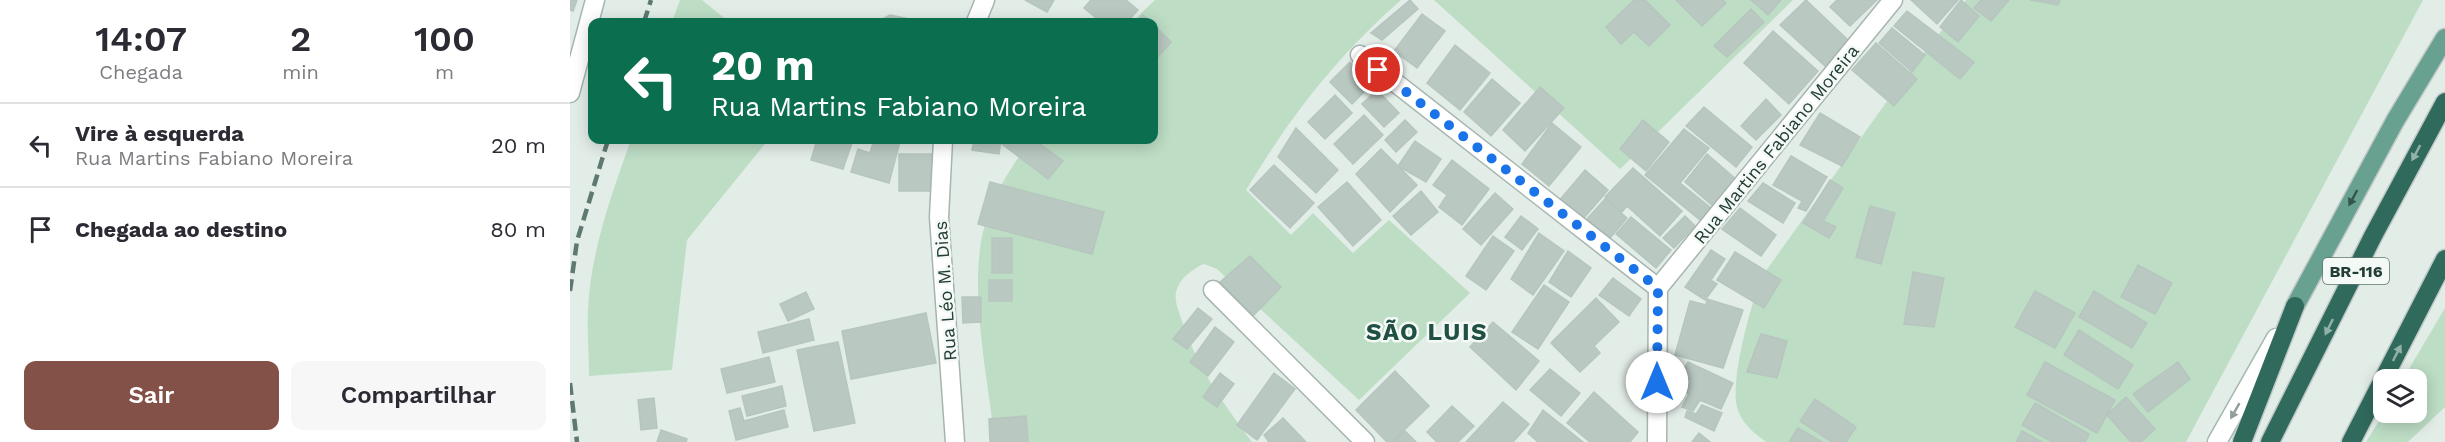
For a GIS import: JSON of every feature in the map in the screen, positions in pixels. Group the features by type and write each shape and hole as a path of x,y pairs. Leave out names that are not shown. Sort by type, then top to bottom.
{"highway":[{"name":"BR-116","path":"2270,442 2373,236 2445,102"},
{"path":"2351,442 2445,258"},
{"path":"2242,442 2295,306"}],"main road":[{"path":"2295,306 2395,121 2445,38"}],"street":[{"path":"589,18 594,0"},
{"path":"978,18 985,0"},
{"name":"Rua Martins Fabiano Moreira","path":"1658,288 1893,0"},
{"path":"570,93 588,23"},
{"path":"1360,55 1658,288 1657,442"},
{"name":"Rua Léo M. Dias","path":"943,144 939,217 955,442"},
{"path":"1213,290 1365,442"},
{"path":"2217,442 2295,306"}],"green space":[{"path":"680,0 702,0 724,18 673,18"},
{"path":"1155,0 1401,0 1335,65 1280,137 1246,190 1291,235 1313,213 1353,253 1389,220 1470,293 1359,400 1217,269 1204,264 1180,283 1176,292 1178,308 1204,372 1252,442 995,442 979,309 979,256 986,219 1002,184 1028,144 1158,144 1158,18 1136,18"},
{"path":"1434,0 1793,0 1620,169"},
{"path":"1966,0 2423,0 2186,442 1766,442 1748,427 1739,413 1736,379 1739,360 1753,303 1763,275 1900,83"},
{"path":"630,144 765,144 687,240 672,370 589,376 588,311 593,267 597,245"},
{"path":"2445,308 2445,407 2408,442 2366,442 2378,423 2427,423 2427,369 2409,369"}],"building":[{"path":"570,0 577,0 573,11 570,10"},
{"path":"1025,0 1054,0 1047,12"},
{"path":"1091,0 1126,0 1138,10 1131,18 1096,18 1084,8"},
{"path":"1410,0 1418,9 1382,40 1371,33"},
{"path":"1634,0 1645,0 1670,25 1649,46 1634,32 1621,44 1606,27"},
{"path":"1676,0 1723,0 1726,3 1702,26"},
{"path":"1751,0 1781,0 1768,15"},
{"path":"1806,0 1849,41 1825,66 1780,25"},
{"path":"1837,0 1877,0 1850,26 1830,7"},
{"path":"1911,0 1958,0 1937,24"},
{"path":"1961,0 1979,16 1958,42 1940,27"},
{"path":"1981,0 2009,0 1991,21 1974,8"},
{"path":"2030,0 2060,0 2058,5"},
{"path":"1751,9 1764,22 1727,57 1714,46"},
{"path":"1907,11 1974,62 1960,79 1894,26"},
{"path":"1422,14 1445,31 1417,68 1394,51"},
{"path":"890,15 905,18 884,18"},
{"path":"1892,28 1925,55 1912,72 1879,43"},
{"path":"1158,29 1171,42 1158,57"},
{"path":"1773,31 1818,71 1789,104 1744,63"},
{"path":"1876,43 1917,79 1894,106 1852,70"},
{"path":"1455,45 1490,73 1460,110 1427,83"},
{"path":"1350,62 1372,84 1352,104 1330,82"},
{"path":"1492,79 1520,103 1491,136 1464,112"},
{"path":"1540,87 1564,108 1525,151 1503,130"},
{"path":"1377,90 1399,113 1384,127 1362,104"},
{"path":"1335,95 1352,113 1325,139 1308,122"},
{"path":"1766,99 1781,115 1756,140 1741,126"},
{"path":"1704,107 1752,147 1736,167 1686,126"},
{"path":"1820,113 1860,137 1842,166 1800,145"},
{"path":"1364,115 1383,135 1353,164 1334,144"},
{"path":"1405,120 1417,132 1396,152 1385,140"},
{"path":"1643,120 1669,142 1646,171 1620,149"},
{"path":"1552,123 1581,147 1549,186 1522,164"},
{"path":"1296,128 1338,170 1316,193 1278,157"},
{"path":"1684,129 1709,148 1680,183 1711,208 1700,220 1645,175"},
{"path":"1415,141 1441,159 1426,182 1398,166"},
{"path":"816,144 852,144 843,169 811,160"},
{"path":"873,144 899,144 889,183 851,172 858,149 870,153"},
{"path":"973,144 1000,144 999,154 972,150"},
{"path":"1002,144 1040,144 1063,161 1048,179"},
{"path":"1381,149 1417,185 1390,212 1356,174"},
{"path":"899,154 932,154 931,191 899,191"},
{"path":"1707,154 1737,180 1714,207 1685,182"},
{"path":"1791,156 1827,177 1806,211 1798,208 1802,201 1773,185"},
{"path":"1452,160 1489,189 1462,225 1439,207 1447,195 1433,185"},
{"path":"1274,165 1314,203 1290,228 1250,190"},
{"path":"1633,168 1682,211 1660,236 1627,206 1622,212 1605,197"},
{"path":"1585,170 1608,190 1583,219 1559,201"},
{"path":"1830,180 1843,188 1823,221 1836,227 1829,238 1803,223"},
{"path":"990,182 1104,212 1092,254 978,224"},
{"path":"1347,182 1381,220 1353,246 1318,207"},
{"path":"1763,183 1795,203 1783,223 1748,201"},
{"path":"1421,191 1438,212 1411,235 1393,216"},
{"path":"1495,193 1513,209 1481,245 1463,229"},
{"path":"1605,199 1627,218 1610,238 1587,219"},
{"path":"1870,206 1895,213 1881,264 1856,257"},
{"path":"1740,208 1776,235 1761,256 1722,229"},
{"path":"1521,216 1538,229 1522,250 1505,237"},
{"path":"1685,216 1695,226 1674,248 1663,238"},
{"path":"1631,217 1671,250 1656,268 1616,234"},
{"path":"1539,233 1564,251 1533,295 1511,279"},
{"path":"1493,236 1514,251 1486,290 1466,276"},
{"path":"992,238 1012,238 1012,273 992,273"},
{"path":"1711,250 1725,259 1711,280 1717,284 1705,300 1685,287"},
{"path":"1568,251 1591,268 1571,297 1549,282"},
{"path":"1735,252 1781,280 1764,308 1717,280"},
{"path":"1250,256 1281,287 1253,316 1220,282"},
{"path":"2138,265 2172,283 2155,314 2121,297"},
{"path":"1913,272 1944,278 1934,327 1904,324"},
{"path":"1613,278 1641,299 1629,316 1599,295"},
{"path":"989,280 1012,280 1012,301 989,301"},
{"path":"1544,285 1569,302 1538,349 1512,332"},
{"path":"2035,291 2075,313 2055,348 2015,327"},
{"path":"2094,291 2147,323 2132,348 2079,317"},
{"path":"806,292 814,309 788,321 780,304"},
{"path":"962,297 981,297 981,322 963,323"},
{"path":"1596,298 1619,322 1594,346 1600,353 1580,372 1551,343"},
{"path":"1707,299 1743,310 1723,368 1675,355 1690,301 1706,305"},
{"path":"1198,308 1212,319 1187,349 1173,339"},
{"path":"926,313 936,363 851,379 842,331"},
{"path":"809,319 814,340 763,353 758,332"},
{"path":"1493,322 1539,361 1516,390 1470,347"},
{"path":"1215,327 1234,342 1208,376 1190,362"},
{"path":"2079,330 2133,365 2118,389 2064,355"},
{"path":"1761,334 1787,341 1777,378 1747,372"},
{"path":"838,342 855,423 814,431 797,350"},
{"path":"769,357 775,382 727,393 721,369"},
{"path":"1688,362 1733,383 1721,409 1700,400 1693,411 1682,407 1689,394 1682,390 1688,380 1680,376"},
{"path":"2045,362 2115,400 2097,433 2027,395"},
{"path":"2178,362 2190,379 2148,412 2133,394"},
{"path":"1550,369 1580,393 1561,416 1530,390"},
{"path":"1395,371 1429,406 1392,442 1387,442 1356,410"},
{"path":"1220,373 1234,384 1217,407 1203,397"},
{"path":"1274,373 1295,389 1257,440 1237,425"},
{"path":"782,386 786,406 747,416 742,396"},
{"path":"1594,392 1638,432 1630,442 1590,442 1567,423"},
{"path":"2126,397 2155,429 2141,442 2131,442 2107,415"},
{"path":"654,398 657,428 641,430 638,400"},
{"path":"1815,399 1856,427 1846,442 1832,442 1800,421"},
{"path":"1503,402 1529,424 1513,442 1466,442"},
{"path":"2035,403 2089,434 2085,442 2052,442 2022,425"},
{"path":"1702,405 1722,413 1714,431 1685,417 1687,411 1696,414"},
{"path":"1452,406 1474,426 1458,442 1437,442 1427,432"},
{"path":"740,408 744,421 784,410 788,427 736,440 729,411"},
{"path":"1543,410 1583,442 1538,442 1528,433"},
{"path":"1026,416 1028,442 990,442 989,419"},
{"path":"1283,418 1306,442 1269,442 1264,435"},
{"path":"1798,428 1822,442 1789,442"},
{"path":"661,430 687,439 686,442 657,442"},
{"path":"1405,431 1416,442 1393,442"},
{"path":"2022,431 2042,442 2016,442"},
{"path":"1699,433 1710,442 1692,442"}],"railway":[{"path":"645,18 651,0"},
{"path":"570,291 577,241 607,144"},
{"path":"570,383 577,442"}],"district":[{"name":"SÃO LUIS","path":"1427,332"}],"route":[{"path":"1378,70 1658,288 1657,382"}]}
